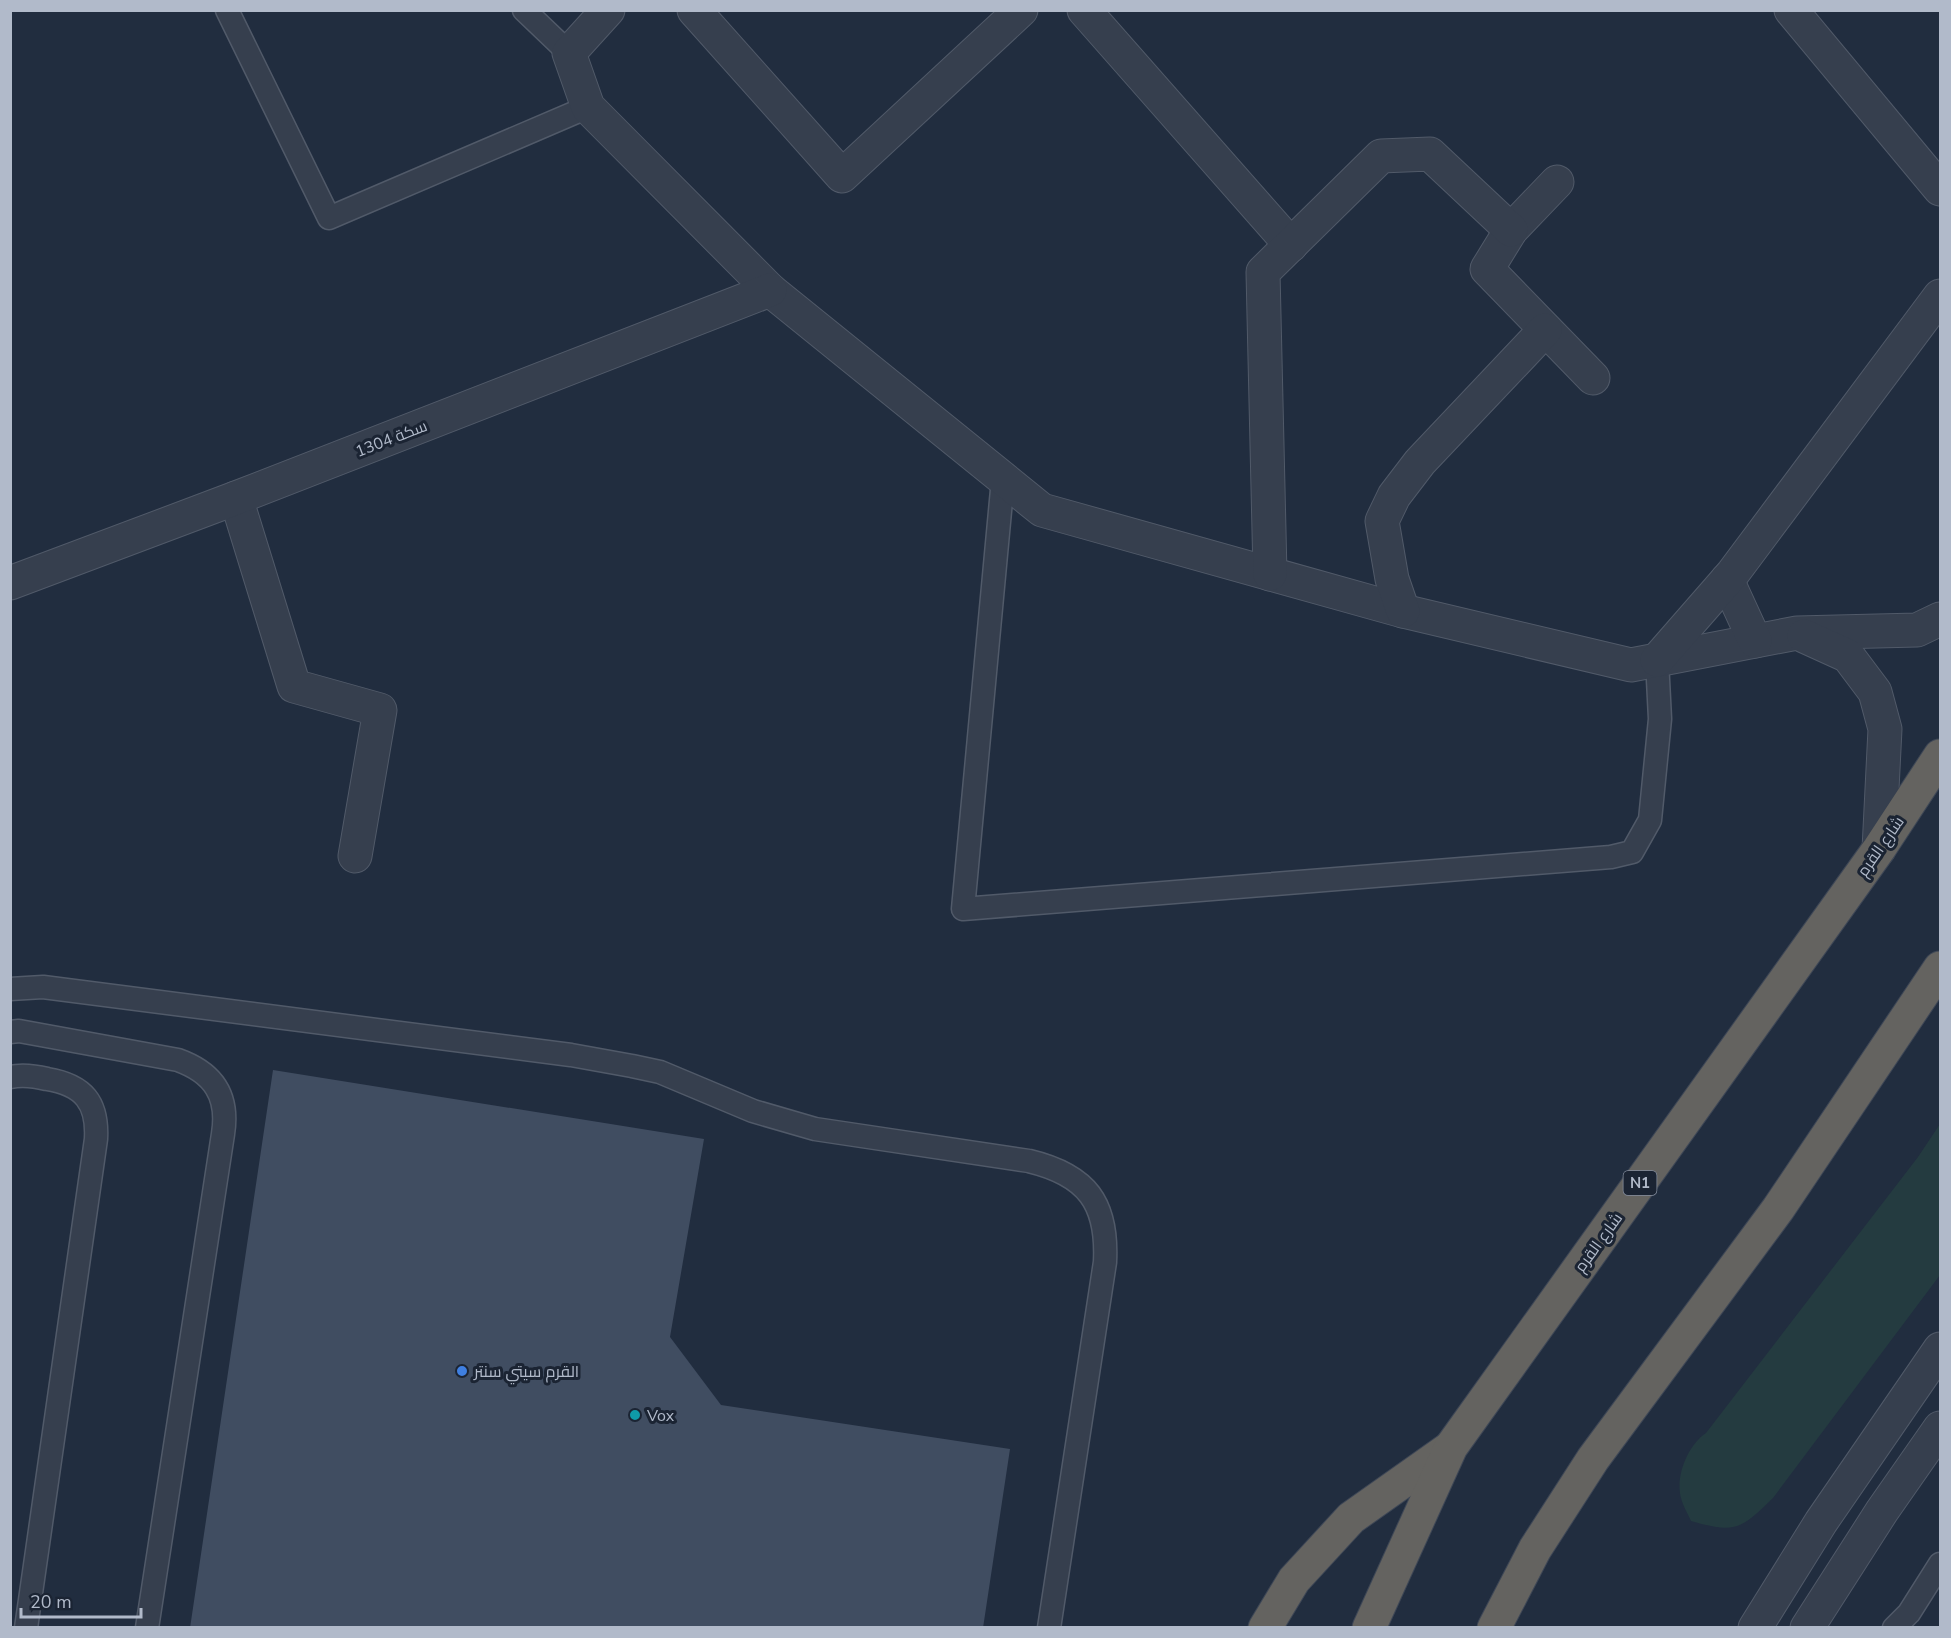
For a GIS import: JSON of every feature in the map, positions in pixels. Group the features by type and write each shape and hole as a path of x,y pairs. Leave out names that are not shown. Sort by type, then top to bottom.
{"highway":[{"name":"شارع القرم","path":"1369,1628 1451,1447 1879,849 1941,756"},
{"path":"1494,1628 1535,1549 1593,1459 1778,1209 1941,968"},
{"path":"1265,1628 1294,1580 1351,1518 1451,1447"}],"street":[{"path":"608,10 569,53 588,107 770,290 1042,510 1403,611 1631,665 1797,633 1917,630 1941,619"},
{"path":"693,10 842,176 1021,10"},
{"path":"1084,10 1291,244"},
{"path":"1791,10 1941,189"},
{"path":"1270,574 1263,272 1381,156 1430,154 1511,230"},
{"path":"1557,182 1511,230 1487,269 1593,378"},
{"name":"سكة 1304","path":"10,583 236,498 770,290"},
{"path":"1657,660 1727,580 1941,296"},
{"path":"1403,611 1392,579 1382,521 1394,496 1420,462 1545,330"},
{"path":"236,498 294,686 380,710 356,856"},
{"path":"1727,580 1755,641"},
{"path":"1797,633 1848,656 1875,692 1885,729 1879,849"},
{"path":"1755,1628 1821,1522 1941,1349"},
{"path":"1807,1628 1882,1511 1941,1428"}],"lane":[{"path":"227,10 329,218 588,107"},
{"path":"524,10 569,53"},
{"path":"1004,478 963,909 1611,857 1632,852 1650,820 1660,719 1657,660"},
{"path":"10,989 43,987 571,1055 660,1072 753,1111 794,1124 844,1134 1029,1161 1052,1167 1073,1178 1090,1194 1101,1215 1106,1238 1105,1262 1049,1628"},
{"path":"10,1032 18,1031 178,1060 193,1065 206,1075 216,1087 223,1102 226,1118 224,1134 147,1628"},
{"path":"10,1077 32,1076 65,1082 86,1097 97,1121 26,1628"},
{"path":"1894,1628 1909,1613 1941,1564"}],"green space":[{"path":"1940,1124 1940,1275 1773,1498 1753,1516 1737,1526 1718,1527 1691,1521 1682,1501 1680,1480 1684,1462 1694,1445 1706,1433 1918,1157"}],"building":[{"name":"القرم سيتي سنتر","path":"273,1070 704,1139 670,1337 721,1405 1010,1449 983,1628 190,1628"}],"place":[{"name":"القرم سيتي سنتر","path":"462,1371"},
{"name":"Vox","path":"635,1415"}]}
